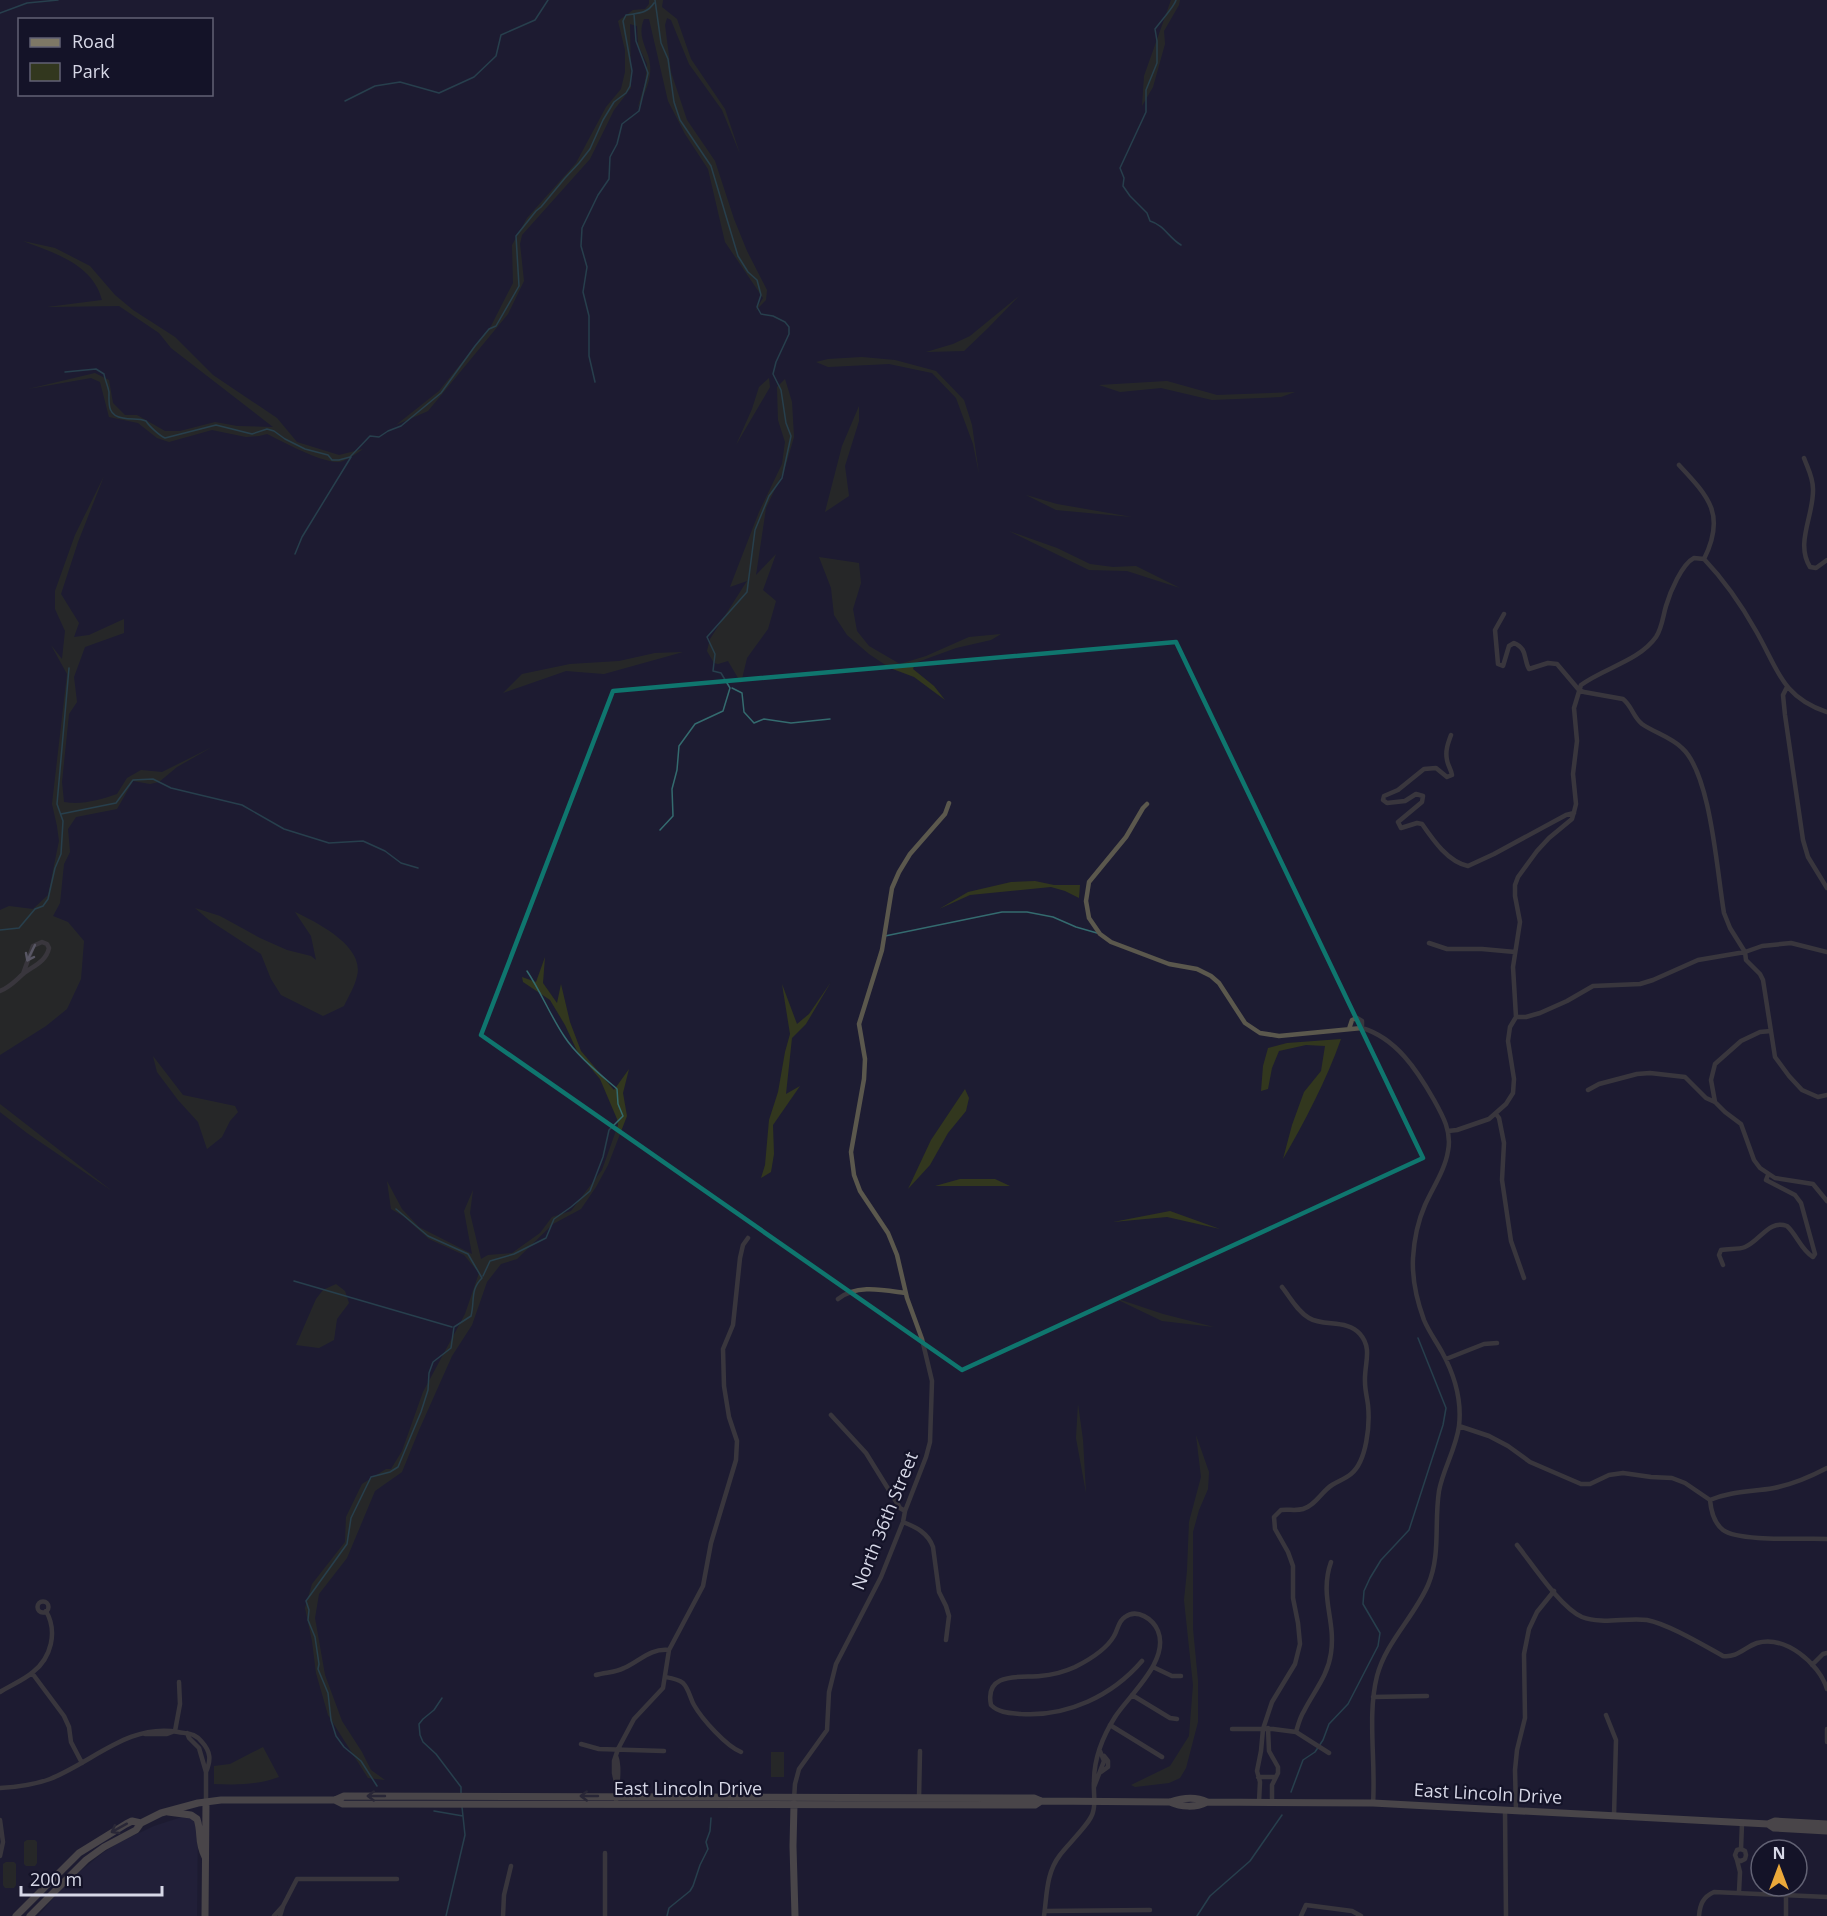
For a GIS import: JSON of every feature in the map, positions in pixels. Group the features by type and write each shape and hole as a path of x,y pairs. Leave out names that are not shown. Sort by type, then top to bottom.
{"main road":[{"name":"East Lincoln Drive","path":"30,1916 86,1860 104,1847 136,1830 141,1823 166,1812 206,1802 248,1799 335,1800 343,1804 452,1800 919,1801 1035,1805 1041,1801 1094,1801 1170,1802 1179,1806 1199,1806 1207,1802 1373,1803 1742,1823 1768,1824 1775,1821 1827,1824"},
{"path":"794,1801 795,1916"},
{"path":"205,1916 206,1802"},
{"path":"166,1812 191,1815 197,1819 199,1846 206,1858"},
{"name":"East Lincoln Drive","path":"16,1916 79,1853 132,1821 141,1823"},
{"name":"East Lincoln Drive","path":"1768,1824 1774,1828 1827,1831"}],"street":[{"path":"1804,458 1814,487 1813,507 1804,541 1804,550 1810,567 1816,568 1827,560"},
{"path":"1679,465 1702,490 1712,506 1715,521 1712,544 1704,559"},
{"path":"1448,1131 1469,1126 1496,1114 1513,1093 1514,1079 1508,1041 1509,1030 1516,1017 1513,972 1520,922 1514,892 1516,881 1537,851 1572,819 1576,804 1573,774 1577,733 1574,708 1581,685 1627,660 1650,644 1659,632 1668,598 1690,560 1698,557 1704,559 1752,623 1776,671 1787,687 1811,705 1827,712"},
{"path":"1504,614 1495,630 1498,664 1503,666 1509,646 1514,643 1524,649 1529,669 1548,663 1557,664 1579,690 1623,699 1643,724 1678,745 1693,762 1704,793 1724,913 1730,928 1745,952 1746,960 1763,980 1772,1047 1780,1065 1802,1090 1818,1097 1827,1095"},
{"path":"1787,687 1784,695 1785,715 1803,840 1808,858 1827,888"},
{"path":"1451,735 1447,762 1452,775 1447,777 1436,768 1424,769 1398,790 1383,796 1383,800 1387,803 1405,801 1416,794 1423,796 1422,802 1398,822 1401,828 1416,823 1422,824 1434,841 1458,862 1468,866 1574,812"},
{"name":"North 36th Street","path":"794,1801 796,1778 800,1768 827,1730 829,1692 836,1664 881,1577 930,1443 932,1394 924,1347 905,1293 902,1271 893,1245 888,1233 860,1191 852,1166 852,1143 864,1079 865,1059 859,1024 882,950 888,906 899,872 920,841 945,814 949,803"},
{"path":"1148,804 1143,808 1126,837 1089,882 1086,901 1089,918 1100,934 1111,942 1169,964 1203,971 1219,983 1245,1023 1260,1033 1279,1036 1362,1028 1372,1031 1411,1063 1435,1102 1448,1131 1448,1154 1421,1215 1413,1262 1415,1286 1422,1313 1446,1359 1456,1388 1459,1426 1438,1493 1437,1548 1433,1572 1427,1587 1382,1662 1377,1675 1373,1697 1373,1803"},
{"path":"0,991 11,986 47,955 49,948 47,944 42,942 33,946 23,974"},
{"path":"1429,943 1447,949 1515,952"},
{"path":"1516,1017 1540,1013 1593,986 1640,984 1698,960 1745,952 1762,946 1791,943 1827,952"},
{"path":"1349,1029 1352,1020 1357,1018 1362,1021 1362,1028"},
{"path":"1715,1102 1711,1080 1715,1064 1741,1041 1760,1032 1771,1031"},
{"path":"1588,1090 1599,1084 1637,1074 1650,1073 1684,1077 1706,1098 1715,1102 1741,1124 1754,1160 1768,1175 1813,1184 1827,1201"},
{"path":"1496,1114 1504,1143 1502,1180 1511,1241 1524,1278"},
{"path":"1723,1265 1719,1255 1721,1250 1745,1247 1762,1233 1776,1225 1784,1224 1810,1256 1813,1257 1815,1254 1801,1203 1795,1196 1766,1180 1768,1175"},
{"path":"616,1800 618,1749 634,1719 660,1692 669,1650 703,1586 711,1543 736,1460 737,1441 729,1417 724,1386 723,1349 733,1325 740,1258 743,1245 748,1238"},
{"path":"1259,1802 1260,1782 1257,1771 1267,1717 1272,1702 1295,1664 1300,1644 1293,1598 1293,1566 1275,1529 1274,1517 1281,1510 1309,1506 1332,1485 1352,1473 1363,1455 1368,1416 1365,1379 1368,1352 1361,1335 1348,1326 1318,1322 1309,1318 1300,1311 1282,1287"},
{"path":"838,1299 843,1295 870,1289 905,1293"},
{"path":"1446,1359 1484,1344 1497,1343"},
{"path":"831,1415 866,1453 900,1508 905,1511"},
{"path":"1459,1426 1495,1439 1530,1462 1578,1484 1590,1484 1609,1475 1623,1473 1651,1478 1672,1478 1685,1483 1710,1500 1718,1526 1734,1535 1827,1539"},
{"path":"1710,1500 1724,1494 1774,1488 1804,1480 1827,1468"},
{"path":"903,1522 927,1536 933,1547 939,1592 949,1616 946,1640"},
{"path":"1517,1545 1554,1591 1568,1606 1583,1617 1593,1620 1650,1621 1723,1656 1730,1657 1758,1643 1778,1642 1796,1651 1812,1665 1821,1676 1827,1689"},
{"path":"1296,1732 1303,1711 1321,1684 1329,1664 1333,1641 1325,1586 1331,1562"},
{"path":"1516,1810 1515,1770 1517,1750 1525,1718 1524,1654 1529,1629 1537,1611 1554,1591"},
{"path":"0,1692 32,1673 42,1664 51,1642 52,1628 46,1611"},
{"path":"1142,1661 1131,1674 1112,1689 1081,1704 1054,1712 1023,1714 1002,1712 996,1710 990,1700 993,1688 1005,1678 1057,1674 1082,1664 1099,1653 1110,1641 1122,1619 1131,1615 1149,1619 1158,1631 1161,1645 1153,1667 1105,1733 1096,1761 1093,1814 1054,1865 1048,1882 1045,1914 1150,1910"},
{"path":"596,1676 625,1668 660,1649 669,1650"},
{"path":"1812,1665 1827,1653"},
{"path":"1153,1667 1172,1676 1181,1676"},
{"path":"32,1673 64,1716 69,1727 71,1742 82,1763"},
{"path":"1131,1674 1142,1684"},
{"path":"665,1677 684,1684 694,1705 703,1717 732,1748 741,1752"},
{"path":"175,1731 181,1691 178,1682"},
{"path":"1132,1695 1170,1718 1177,1719"},
{"path":"1373,1697 1427,1696"},
{"path":"1606,1715 1616,1740 1614,1816"},
{"path":"1110,1725 1162,1757"},
{"path":"1232,1729 1296,1732 1326,1751"},
{"path":"1266,1729 1269,1751 1278,1767 1278,1773 1272,1785 1272,1802"},
{"path":"1827,1729 1827,1742"},
{"path":"0,1788 34,1784 51,1778 127,1738 145,1734 167,1734 175,1731 192,1733 201,1740 209,1753 210,1762 206,1772"},
{"path":"187,1733 199,1748 206,1772 206,1802"},
{"path":"196,1744 201,1740"},
{"path":"581,1744 599,1749 664,1751"},
{"path":"919,1801 920,1751"},
{"path":"1094,1789 1101,1772 1108,1767 1108,1761 1100,1751"},
{"path":"1258,1777 1275,1777"},
{"path":"1505,1810 1506,1916"},
{"path":"0,1820 3,1842 0,1856"},
{"path":"1741,1850 1742,1823"},
{"path":"1740,1872 1735,1853 1741,1850"},
{"path":"1739,1892 1740,1872 1746,1853 1741,1850"},
{"path":"605,1854 605,1916"},
{"path":"1737,1860 1744,1860"},
{"path":"503,1916 504,1895 511,1866"},
{"path":"280,1916 297,1879 397,1880"},
{"path":"1699,1916 1704,1899 1714,1892 1749,1893"},
{"path":"1809,1896 1827,1897"},
{"path":"1786,1898 1786,1916"},
{"path":"1301,1916 1306,1905 1352,1911 1362,1916"},
{"path":"274,1916 283,1906"}],"highlighted area":[{"path":"1176,642 1423,1158 962,1370 481,1035 613,691"}],"shaded area":[{"path":"185,1816 192,1817 198,1826 197,1916 38,1916 68,1881 104,1852 154,1826"}],"green space":[{"path":"649,0 663,0 662,7 677,19 691,59 725,109 740,154 722,110 689,64 671,20 667,18 665,25 671,72 687,120 715,161 734,219 767,290 766,300 755,311 763,298 725,242 708,169 685,134 668,101 649,19 644,19 641,32 649,59 650,77 637,110 645,83 647,64 638,45 637,26 630,24 631,88 614,110 590,159 522,235 520,244 524,281 508,314 428,411 396,425 439,391 491,326 513,283 512,245 527,218 576,163 606,107 621,89 625,72 625,50 618,21 633,10 645,9"},
{"path":"1171,0 1180,0 1179,5 1164,31 1165,44 1153,87 1142,106 1144,76"},
{"path":"23,241 55,248 90,266 115,295 133,310 175,337 213,375 277,418 297,442 339,455 363,449 346,460 336,462 305,452 267,434 246,437 212,430 169,442 157,438 138,423 109,417 100,382 91,378 28,389 95,373 109,380 113,403 125,415 137,415 165,431 180,431 215,422 237,426 273,427 171,348 159,333 119,306 47,307 102,300 90,277 81,269 59,255"},
{"path":"1019,296 964,351 926,352 970,336"},
{"path":"862,357 895,360 936,371 964,400 972,425 979,474 973,444 956,398 932,373 889,364 828,367 816,362"},
{"path":"769,378 770,387 736,445 759,387"},
{"path":"785,379 792,402 794,437 785,468 766,508 756,575 776,554 763,590 776,601 768,629 747,658 741,683 728,661 714,663 707,651 710,639 747,581 730,587 759,512 782,464 785,442 778,420 777,387"},
{"path":"1167,381 1217,395 1295,392 1281,397 1212,400 1161,388 1120,392 1099,385"},
{"path":"859,406 859,421 845,466 849,496 825,512 842,446"},
{"path":"104,476 78,542 61,594 79,623 74,637 89,635 124,619 124,633 85,647 74,677 77,702 69,714 62,782 64,802 84,802 117,794 127,778 141,770 162,772 212,747 177,767 159,782 150,784 133,781 117,809 76,817 68,829 70,852 64,864 60,903 53,916 68,922 84,941 81,979 67,1009 46,1026 0,1055 0,910 9,906 33,909 48,895 59,841 52,804 67,674 51,645 62,659 65,631 55,609 55,591 75,535"},
{"path":"1026,495 1057,504 1132,517 1056,510"},
{"path":"1009,531 1057,548 1090,564 1113,567 1136,566 1180,588 1127,571 1089,570"},
{"path":"819,557 859,563 861,583 853,609 857,631 869,646 900,664 926,656 969,637 1001,634 991,640 956,648 915,663 913,669 934,686 945,700 914,677 890,668 847,635 834,615 831,588"},
{"path":"683,652 604,674 566,671 503,693 522,674 570,664 619,661 655,653"},
{"path":"1035,881 1054,885 1080,885 1079,898 1051,887 970,895 939,909 968,892 1011,882"},
{"path":"195,908 220,916 260,938 287,950 311,956 316,960 311,936 295,912 337,936 354,955 357,965 356,980 344,1006 323,1016 281,995 271,979 261,954 209,920"},
{"path":"545,957 543,983 557,1003 561,984 570,1022 581,1051 614,1090 629,1069 623,1093 627,1116 608,1165 581,1209 553,1224 517,1259 501,1264 487,1282 472,1325 452,1356 402,1472 375,1491 347,1558 319,1594 315,1618 325,1675 342,1721 371,1770 385,1780 368,1778 328,1715 316,1673 305,1608 312,1584 345,1542 346,1517 362,1484 386,1469 391,1469 402,1451 423,1392 465,1314 479,1273 464,1255 429,1239 403,1216 391,1209 387,1181 402,1209 419,1227 472,1254 464,1211 473,1190 470,1213 481,1259 488,1255 512,1253 540,1233 552,1217 571,1211 602,1170 618,1125 617,1119 600,1079 578,1053 550,1000 523,982 522,977 536,982"},
{"path":"831,982 806,1024 792,1038 786,1094 800,1086 773,1125 774,1154 771,1172 761,1178 765,1165 769,1120 778,1092 790,1034 782,984 797,1024 809,1014"},
{"path":"1341,1039 1315,1100 1283,1159 1304,1092 1321,1071 1325,1046 1306,1045 1279,1051 1272,1068 1268,1089 1261,1091 1263,1066 1268,1048 1287,1043"},
{"path":"153,1056 183,1095 235,1106 238,1112 230,1121 222,1137 207,1149 198,1122 157,1072"},
{"path":"965,1089 969,1098 966,1111 948,1133 930,1165 908,1189 931,1140"},
{"path":"0,1104 112,1191 27,1133 0,1112"},
{"path":"960,1179 995,1179 1010,1186 935,1186"},
{"path":"1170,1211 1220,1229 1167,1217 1113,1222"},
{"path":"336,1284 345,1291 349,1303 337,1319 334,1340 319,1348 296,1345 316,1299 323,1290"},
{"path":"1112,1297 1163,1314 1214,1327 1162,1321"},
{"path":"1078,1404 1083,1440 1086,1493 1076,1438"},
{"path":"1196,1435 1209,1472 1208,1489 1193,1532 1193,1629 1198,1681 1198,1722 1186,1768 1180,1778 1169,1783 1135,1787 1131,1785 1170,1766 1189,1736 1193,1685 1184,1600 1189,1522 1201,1477"},
{"path":"263,1747 279,1777 247,1784 214,1784 214,1766 230,1764"},
{"path":"771,1752 784,1752 784,1777 771,1777"},
{"path":"27,1840 37,1842 35,1866 24,1864 24,1842"},
{"path":"6,1862 16,1864 14,1888 5,1888 3,1885 3,1864"}],"waterway":[{"path":"0,13 27,3 58,0"},
{"path":"345,101 375,86 400,82 439,93 474,77 496,56 501,35 535,20 548,0"},
{"path":"655,0 661,43 668,59 674,102 680,120 711,166 738,256 748,272 757,280 761,295 757,307 761,314 773,316 785,322 789,327 789,334 773,374 781,390 786,423 791,436 782,478 769,496 755,530 747,592 707,637 715,654 713,671 721,673 730,688 723,711 695,724 679,746 677,770 672,789 673,816 660,830"},
{"path":"1176,0 1155,29 1157,63 1146,90 1146,112 1120,168 1124,178 1123,186 1130,196 1147,213 1150,221 1159,225 1181,245"},
{"path":"65,372 96,369 104,374 110,408 114,415 146,421 165,438 216,425 252,434 267,429 305,449 328,455 332,460 339,460 350,457 370,436 379,437 401,426 441,393 475,346 489,329 496,326 519,286 516,236 590,149 614,102 626,93 630,86 632,71 623,21 626,15 645,11 654,3"},
{"path":"595,382 589,356 589,316 583,292 587,267 581,246 582,228 598,195 609,179 610,157 617,144 622,124 639,111 648,73 636,41 634,14"},
{"path":"295,554 302,537 351,457"},
{"path":"0,930 19,928 35,909 43,906 48,899 55,868 61,854 63,821 57,804 69,668"},
{"path":"732,688 742,693 744,712 754,723 764,719 791,723 830,719"},
{"path":"61,814 116,803 133,780 153,779 171,788 242,805 284,829 329,843 363,841 385,851 401,863 418,868"},
{"path":"885,936 1002,912 1027,912 1053,917 1097,933"},
{"path":"483,1276 490,1261 514,1254 546,1238 554,1219 590,1191 603,1157 609,1130 623,1116 618,1104 617,1089 569,1043 527,971"},
{"path":"377,1786 361,1761 344,1747 336,1736 331,1720 328,1693 318,1669 315,1637 308,1620 309,1610 306,1601 347,1544 351,1518 371,1477 390,1472 398,1467 421,1412 433,1362 451,1348 454,1327 471,1316 474,1291 482,1278 468,1254 428,1236 396,1209"},
{"path":"294,1281 452,1327"},
{"path":"1291,1792 1303,1760 1315,1752 1329,1724 1348,1704 1378,1646 1380,1633 1363,1604 1364,1591 1381,1560 1409,1530 1443,1425 1446,1408 1418,1338"},
{"path":"442,1698 434,1710 419,1724 420,1735 423,1742 436,1754 461,1787 461,1793"},
{"path":"446,1916 465,1835 462,1807"},
{"path":"434,1811 463,1816"},
{"path":"1197,1916 1210,1896 1250,1861 1282,1815"},
{"path":"667,1916 669,1908 693,1886 708,1849 706,1842 711,1818"}]}
